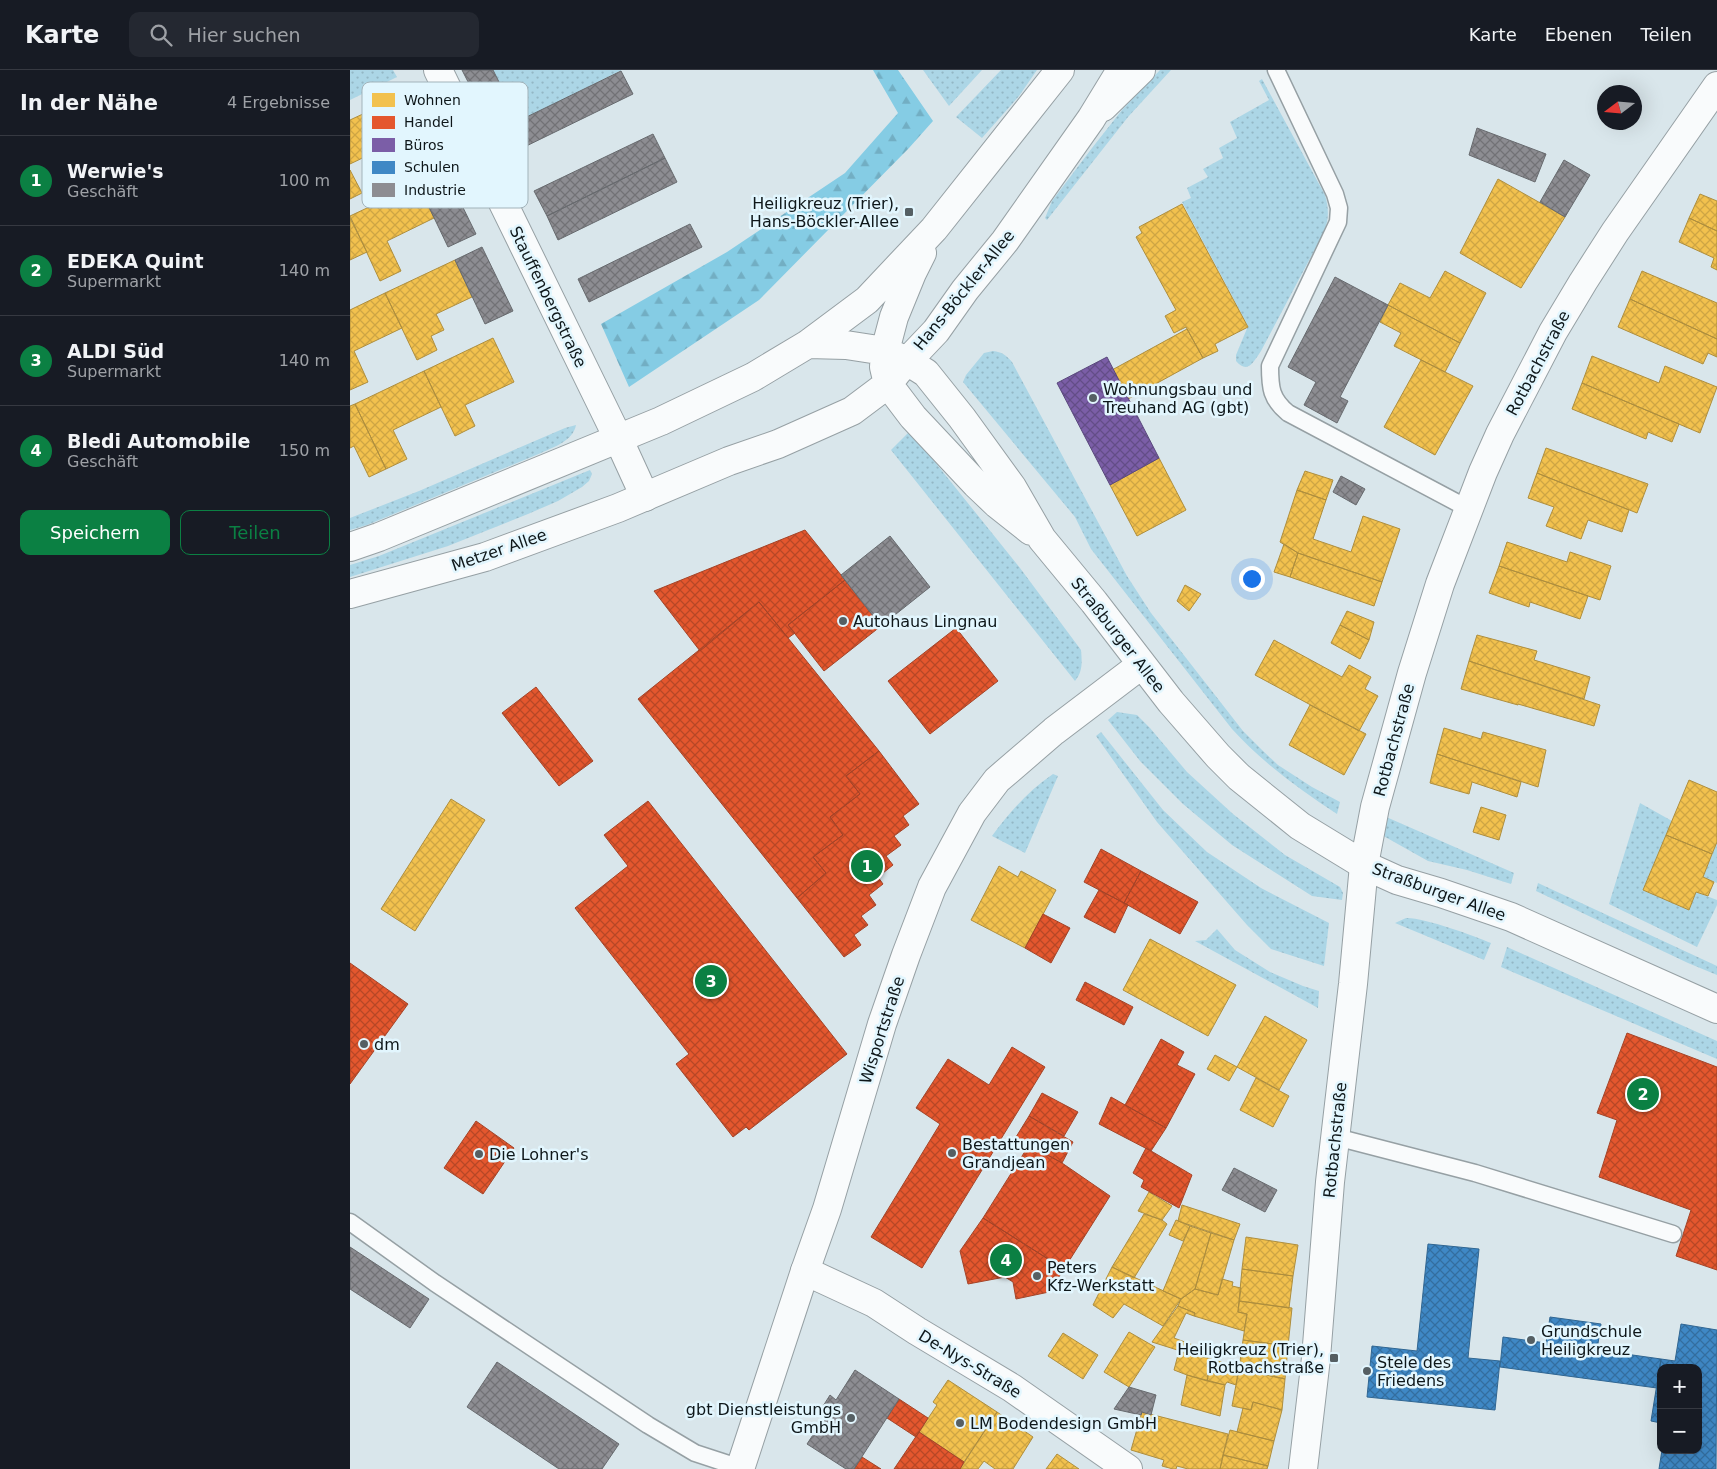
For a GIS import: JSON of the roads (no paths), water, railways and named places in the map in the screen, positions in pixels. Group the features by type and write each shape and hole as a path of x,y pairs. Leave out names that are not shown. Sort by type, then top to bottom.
{"street":[{"name":"Stauffenbergstraße","path":"438,70 444,82"},
{"path":"350,547 379,538 661,421 753,377 808,344 867,300 934,229 1060,70"},
{"name":"Hans-Böckler-Allee","path":"896,356 936,331 965,290 1004,241 1091,119 1121,70"},
{"path":"1091,119 1141,70"},
{"name":"Rotbachstraße","path":"1303,1469 1316,1358 1330,1182 1364,865 1376,807 1412,673 1440,584 1483,472 1500,434 1563,315 1615,232 1717,86"},
{"name":"Stauffenbergstraße","path":"506,208 618,438 644,497"},
{"path":"896,356 894,317 934,229"},
{"path":"808,344 846,345 896,356"},
{"path":"644,497 729,461 778,444 852,411 888,384 884,367 896,356"},
{"name":"Straßburger Allee","path":"896,356 926,373 958,412 1012,487 1042,539 1193,728 1239,777 1300,826 1364,865 1397,880 1511,917 1717,1009"},
{"name":"Straßburger Allee","path":"888,384 913,417 976,484 1042,539"},
{"name":"Metzer Allee","path":"350,594 485,557 644,497"},
{"name":"Wisportstraße","path":"741,1469 826,1210 882,1024 932,887 972,813 997,780 1037,745 1141,665"},
{"name":"De-Nys-Straße","path":"805,1271 874,1303 1012,1388 1128,1469"}],"lane":[{"path":"1276,70 1335,194 1339,208 1338,222 1328,246 1270,366 1273,397 1288,414 1469,509"},
{"path":"1336,1137 1475,1173 1673,1234"},
{"path":"350,1222 435,1283 648,1425 695,1453 741,1469"}],"place":[{"name":"Heiligkreuz (Trier), Hans-Böckler-Allee","path":"909,212"},
{"name":"Wohnungsbau und Treuhand AG (gbt)","path":"1093,398"},
{"name":"Autohaus Lingnau","path":"843,621"},
{"name":"Werwie's","path":"867,866"},
{"name":"ALDI Süd","path":"711,981"},
{"name":"dm","path":"364,1044"},
{"name":"EDEKA Quint","path":"1643,1094"},
{"name":"Bestattungen Grandjean","path":"952,1153"},
{"name":"Die Lohner's","path":"479,1154"},
{"name":"Bledi Automobile","path":"1006,1260"},
{"name":"Peters Kfz-Werkstatt","path":"1037,1276"},
{"name":"Grundschule Heiligkreuz","path":"1531,1340"},
{"name":"Heiligkreuz (Trier), Rotbachstraße","path":"1334,1358"},
{"name":"Stele des Friedens","path":"1367,1371"},
{"name":"gbt Dienstleistungs GmbH","path":"851,1418"},
{"name":"LM Bodendesign GmbH","path":"960,1423"}]}
